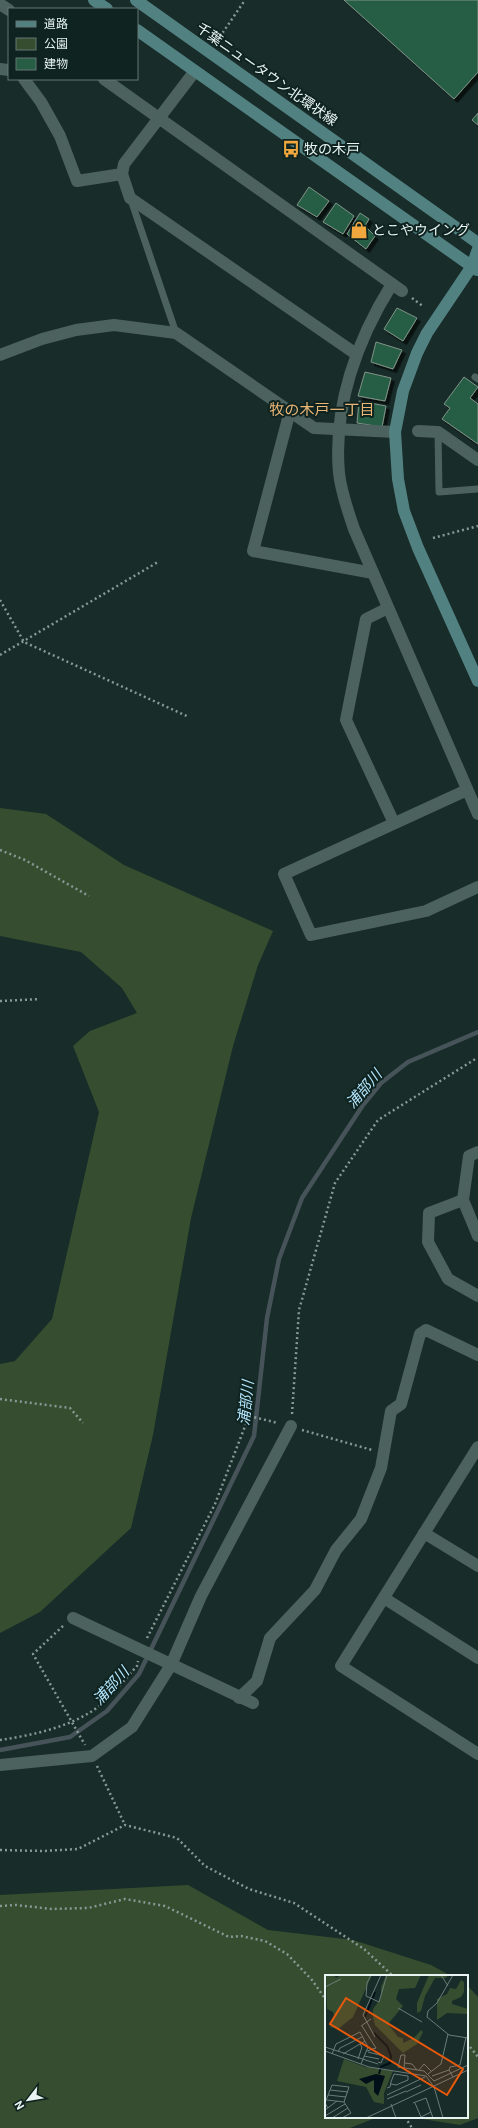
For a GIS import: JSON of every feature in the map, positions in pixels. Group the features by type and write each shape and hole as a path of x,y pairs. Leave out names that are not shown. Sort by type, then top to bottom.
{"main road":[{"path":"94,0 106,8"},
{"name":"千葉ニュータウン北環状線","path":"136,0 478,243"},
{"path":"138,31 476,267"},
{"path":"478,249 476,267 427,333 417,353 403,391 395,432 398,479 404,511 418,548 478,681"}],"street":[{"path":"195,71 124,164 122,174 130,198 356,354"},
{"path":"25,80 41,102 60,136 77,181 122,174"},
{"path":"105,80 397,288 376,310 356,354 348,379 340,428 339,473 343,494 354,529 478,814"},
{"path":"0,355 42,339 76,330 114,325 176,333 314,428 340,428 395,432"},
{"path":"290,412 253,551 373,573"},
{"path":"418,431 438,432 478,460"},
{"path":"388,608 366,619 346,720 394,823"},
{"path":"467,790 284,874 310,935 426,911 478,887"},
{"path":"478,1152 469,1156 463,1200 478,1233"},
{"path":"463,1200 429,1213 428,1242 448,1279 478,1296"},
{"path":"239,1698 257,1681 270,1638 315,1590 336,1550 361,1519 381,1468 391,1411 401,1404 420,1334 426,1330 478,1355"},
{"path":"0,1765 92,1756 132,1727 171,1665 201,1596 291,1426"},
{"path":"478,1447 341,1666 478,1754"},
{"path":"424,1533 478,1566"},
{"path":"384,1598 478,1658"},
{"path":"73,1618 239,1698 253,1703"}],"lane":[{"path":"130,198 176,333"},
{"path":"438,432 439,492 478,489"}],"path":[{"path":"217,42 245,0"},
{"path":"433,538 478,526"},
{"path":"0,655 158,562"},
{"path":"0,600 24,642 189,717"},
{"path":"0,850 25,860 89,896"},
{"path":"0,1001 40,998"},
{"path":"291,1426 299,1310 335,1183 378,1120 477,1058"},
{"path":"0,1399 70,1408 83,1423"},
{"path":"0,1740 19,1738 71,1722 103,1703 137,1666 141,1650 216,1504 249,1416 291,1426 384,1453"},
{"path":"73,1618 34,1654 71,1722 92,1756 126,1825"},
{"path":"0,1850 43,1851 78,1849 126,1825 177,1838 205,1866 249,1889 294,1903 364,1949 392,1975"},
{"path":"0,1906 16,1905 52,1909 88,1908 125,1899 165,1906 228,1937 241,1936 265,1940 286,1954 312,1980 325,1999"},
{"path":"468,2043 478,2057"},
{"path":"406,2118 412,2128"}],"green space":[{"path":"0,808 46,814 124,865 273,931 258,965 233,1046 191,1218 153,1435 131,1528 40,1612 0,1633 0,1364 15,1361 52,1319 99,1112 73,1046 90,1031 137,1013 122,988 81,952 0,936"},
{"path":"188,1885 268,1930 353,1940 431,1965 449,1975 325,1975 325,2118 375,2118 350,2128 0,2128 0,1895"},
{"path":"468,1986 478,1997 478,2118 460,2125 416,2118 468,2118"}],"building":[{"path":"344,0 478,0 478,72 454,99"},
{"path":"478,113 478,125 472,120"},
{"path":"309,187 329,201 317,217 297,205"},
{"path":"336,203 354,216 343,234 323,222"},
{"name":"とこやウイング","path":"360,213 369,219 365,226 375,236 366,249 347,234"},
{"path":"397,308 417,318 403,341 384,329"},
{"path":"376,342 402,350 393,369 371,362"},
{"path":"365,372 391,378 385,401 358,396"},
{"path":"464,377 478,387 470,398 478,404 478,444 442,419 450,408 444,404"},
{"path":"359,401 386,406 382,427 357,423"}],"waterway":[{"name":"浦部川","path":"0,1750 70,1737 107,1711 139,1674 254,1436 267,1318 279,1259 302,1198 363,1105 381,1083 408,1062 478,1032"}],"place":[{"name":"牧の木戸","path":"291,149"},
{"name":"とこやウイング","path":"359,230"}],"district":[{"name":"牧の木戸一丁目","path":"322,410"}]}
